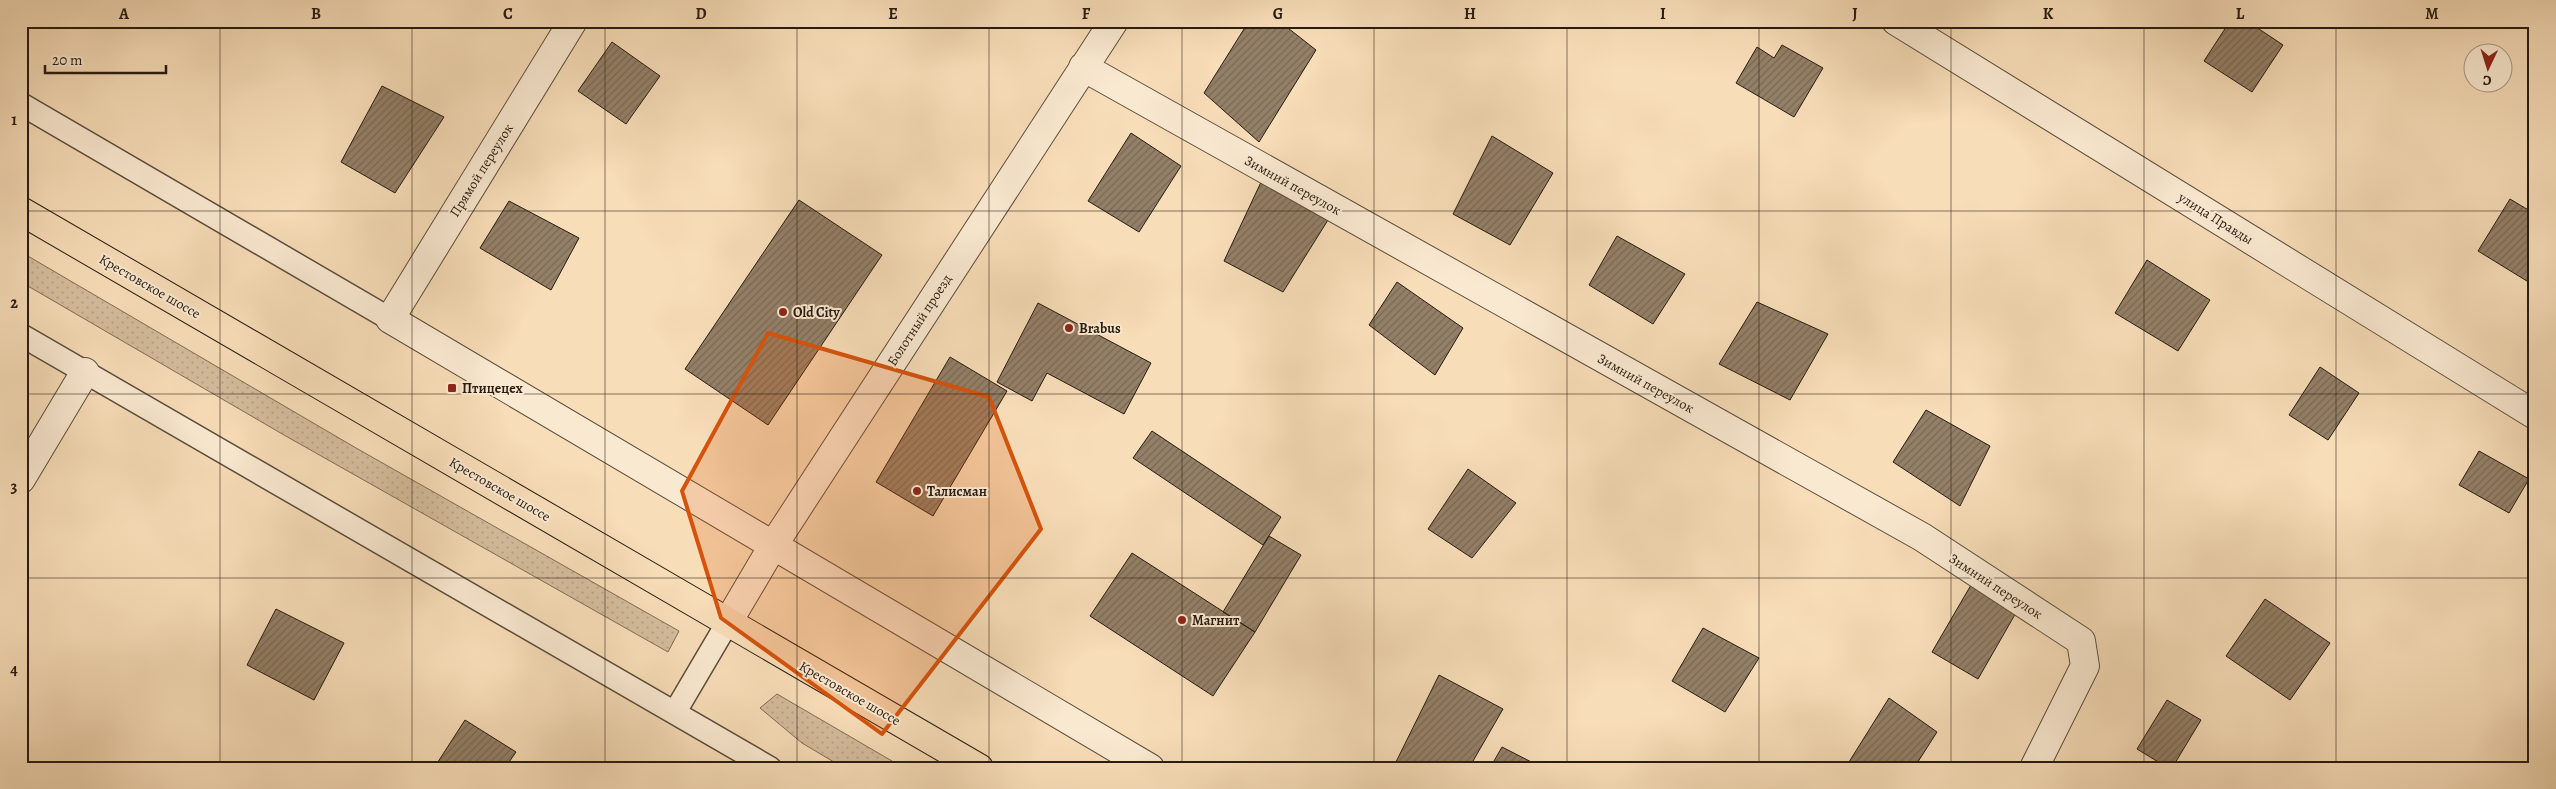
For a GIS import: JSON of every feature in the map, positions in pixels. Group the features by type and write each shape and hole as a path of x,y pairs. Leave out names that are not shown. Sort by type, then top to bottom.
{"main road":[{"name":"Крестовское шоссе","path":"21,211 979,768"}],"street":[{"name":"Прямой переулок","path":"390,319 573,21"},
{"name":"Болотный проезд","path":"728,622 774,544 1114,21"},
{"name":"улица Правды","path":"1896,21 2535,415"},
{"name":"Зимний переулок","path":"1083,67 1922,537 2081,641 2085,666 2034,768"},
{"path":"390,319 774,544 1150,768"},
{"path":"21,479 85,372"}],"lane":[{"path":"21,104 390,319"},
{"path":"21,335 770,768"},
{"path":"675,712 728,622"}],"highlighted area":[{"path":"768,333 989,397 1041,529 882,734 721,618 682,491"}],"shaded area":[{"path":"21,252 356,448 679,631 668,652 284,435 21,282"},
{"path":"777,694 904,768 844,768 802,743 760,708"}],"building":[{"path":"1249,21 1279,21 1316,50 1259,142 1204,93"},
{"path":"2230,21 2247,21 2283,45 2252,92 2204,61"},
{"path":"612,42 660,76 626,124 578,91"},
{"path":"1782,45 1823,68 1794,117 1736,83 1757,47 1774,58"},
{"path":"382,86 444,117 395,193 341,162"},
{"path":"1131,133 1181,166 1139,232 1088,201"},
{"path":"1492,136 1553,173 1510,245 1453,214"},
{"path":"1262,180 1328,220 1283,292 1224,261"},
{"path":"2510,199 2535,214 2535,286 2478,251"},
{"name":"Old City","path":"799,200 882,255 768,425 685,369"},
{"path":"509,201 579,238 551,290 480,248"},
{"path":"1617,236 1685,274 1653,324 1589,285"},
{"path":"2147,260 2210,300 2178,351 2115,313"},
{"path":"1397,282 1463,328 1435,375 1369,325"},
{"path":"1757,302 1828,334 1790,400 1719,364"},
{"path":"1038,303 1151,363 1124,414 1047,373 1032,401 997,382"},
{"path":"950,357 1007,391 933,516 876,482"},
{"path":"2320,367 2359,393 2328,440 2289,415"},
{"path":"1926,410 1990,446 1960,506 1893,462"},
{"path":"1152,431 1281,517 1263,545 1133,458"},
{"path":"2479,451 2529,479 2509,513 2459,485"},
{"path":"1468,469 1516,503 1472,558 1428,529"},
{"path":"1269,536 1301,555 1255,632 1223,612"},
{"path":"1132,553 1255,632 1213,696 1090,616"},
{"path":"1971,585 2017,611 1978,679 1932,652"},
{"path":"2265,599 2330,643 2290,700 2226,656"},
{"path":"276,609 344,643 314,700 247,665"},
{"path":"1703,628 1759,658 1725,712 1672,681"},
{"path":"1439,675 1503,709 1469,768 1393,768"},
{"path":"1889,698 1937,732 1914,768 1858,768 1849,762"},
{"path":"2167,700 2201,720 2172,768 2168,768 2137,749"},
{"path":"465,720 516,752 505,768 434,768"},
{"path":"1502,747 1543,768 1490,768"}],"place":[{"name":"Old City","path":"783,312"},
{"name":"Brabus","path":"1069,328"},
{"name":"Птицецех","path":"452,388"},
{"name":"Талисман","path":"917,491"},
{"name":"Магнит","path":"1182,620"}]}
